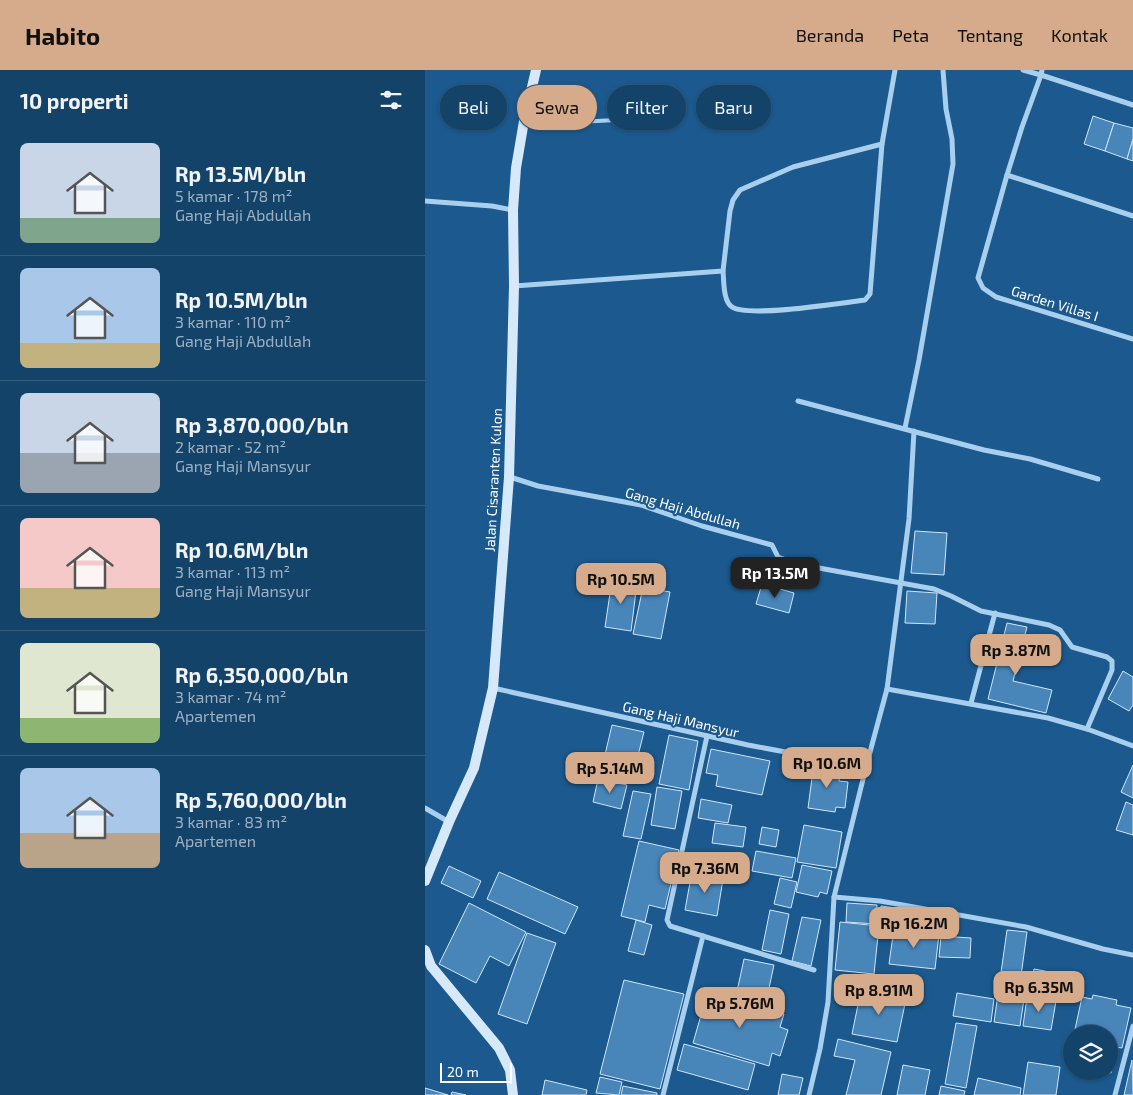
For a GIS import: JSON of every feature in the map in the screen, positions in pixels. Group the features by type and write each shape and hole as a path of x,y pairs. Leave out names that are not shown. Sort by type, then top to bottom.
{"main road":[{"name":"Jalan Cisaranten Kulon","path":"532,85 536,70"},
{"name":"Jalan Cisaranten Kulon","path":"425,880 474,768 493,688 509,477 514,286 513,210 515,168 521,130"},
{"path":"425,950 431,966 499,1048 510,1070 513,1095"}],"street":[{"path":"881,144 793,167 740,190 733,200 723,271 727,302 732,307 742,312 786,310 865,300 869,294 881,144 895,70"},
{"path":"905,428 919,360 953,164 952,139 946,109 943,70"},
{"path":"1023,70 1041,73 1133,105"},
{"path":"1041,73 1007,175 1133,216"},
{"name":"Garden Villas I","path":"1007,175 978,278 983,288 996,297 1133,339"},
{"path":"425,201 492,206 513,210"},
{"path":"514,286 723,271"},
{"path":"798,401 984,450 1030,459 1098,479"},
{"path":"809,1095 820,1049 828,1002 834,897 865,767 887,689 909,520 914,431"},
{"name":"Gang Haji Abdullah","path":"509,477 538,486 641,505 702,526 772,545 778,558 797,564 901,584"},
{"path":"901,584 934,589 981,611 1049,625 1060,630 1072,647 1107,657 1112,661 1112,670 1087,729"},
{"path":"971,703 995,613"},
{"name":"Gang Haji Mansyur","path":"493,688 707,736 865,767"},
{"path":"887,689 1048,718 1087,729 1133,746"},
{"path":"707,736 667,920 670,926 814,970"},
{"path":"425,808 449,822"},
{"path":"834,897 880,901 1026,927 1103,949 1133,955"},
{"path":"663,1095 703,936"},
{"path":"1115,1095 1133,1026"}],"building":[{"path":"1093,116 1114,123 1105,151 1084,144"},
{"path":"1114,123 1133,128 1133,139 1127,159 1105,151"},
{"path":"1133,139 1133,161 1127,159"},
{"path":"915,531 947,533 944,575 911,573"},
{"path":"612,580 637,583 631,631 605,627"},
{"path":"762,584 794,593 789,613 756,604"},
{"path":"643,587 670,592 661,639 633,634"},
{"path":"907,591 937,593 935,624 905,623"},
{"path":"1007,623 1027,627 1013,681 1052,690 1046,713 988,699"},
{"path":"1123,671 1133,677 1133,705 1129,711 1108,699"},
{"path":"612,725 644,732 631,783 600,776"},
{"path":"669,735 698,741 689,790 659,784"},
{"path":"711,749 770,761 762,795 716,786 718,775 706,773"},
{"path":"814,763 841,767 839,781 848,782 845,808 836,807 835,812 808,808"},
{"path":"1133,765 1133,798 1121,792"},
{"path":"598,779 627,785 621,809 593,802"},
{"path":"657,787 682,791 675,829 651,825"},
{"path":"633,791 651,794 641,839 623,836"},
{"path":"701,799 732,805 728,823 698,818"},
{"path":"1126,802 1133,805 1133,835 1116,830"},
{"path":"715,823 746,827 743,847 712,843"},
{"path":"804,825 842,832 836,868 797,862"},
{"path":"762,827 779,830 776,847 759,844"},
{"path":"639,841 679,850 665,909 649,905 645,922 621,916"},
{"path":"756,851 796,858 792,878 752,871"},
{"path":"802,865 832,871 827,894 820,892 818,897 796,892"},
{"path":"449,866 481,881 473,898 441,883"},
{"path":"711,871 724,873 717,916 685,910 691,877 709,881"},
{"path":"499,872 578,907 565,934 487,899"},
{"path":"780,878 797,882 791,908 774,904"},
{"path":"469,903 526,932 509,966 490,956 476,983 439,964"},
{"path":"847,903 877,905 876,924 846,922"},
{"path":"881,906 911,910 908,929 878,925"},
{"path":"770,910 789,914 781,954 762,950"},
{"path":"802,917 821,920 811,966 792,961"},
{"path":"636,920 652,925 644,955 628,951"},
{"path":"840,922 879,926 874,974 835,970"},
{"path":"894,928 939,934 935,969 889,964"},
{"path":"1007,930 1027,932 1018,998 1024,999 1020,1026 994,1022"},
{"path":"527,933 556,943 527,1024 498,1014"},
{"path":"941,936 971,938 970,958 939,957"},
{"path":"744,959 774,965 766,1002 736,996"},
{"path":"1034,969 1060,974 1056,996 1030,992"},
{"path":"624,980 684,994 660,1089 600,1074"},
{"path":"861,990 906,999 897,1042 852,1034"},
{"path":"708,991 784,1014 780,1027 788,1030 780,1056 772,1053 769,1066 693,1043"},
{"path":"957,993 994,999 991,1022 953,1016"},
{"path":"1093,995 1117,1000 1116,1005 1131,1008 1122,1048 1118,1047 1118,1025 1076,1025 1082,997 1092,999"},
{"path":"1027,997 1056,1001 1051,1030 1023,1026"},
{"path":"956,1023 977,1026 966,1088 945,1084"},
{"path":"838,1039 891,1052 881,1095 846,1095 855,1060 834,1056"},
{"path":"684,1044 755,1064 748,1090 677,1070"},
{"path":"1132,1060 1133,1095 1124,1095"},
{"path":"1028,1062 1060,1067 1056,1095 1023,1095"},
{"path":"903,1065 930,1070 925,1095 897,1095"},
{"path":"782,1074 803,1078 799,1095 778,1095"},
{"path":"600,1077 622,1082 619,1095 596,1093"},
{"path":"978,1078 1021,1088 1020,1095 974,1095"},
{"path":"545,1080 587,1090 586,1095 542,1095"},
{"path":"623,1086 657,1093 657,1095 621,1095"},
{"path":"941,1086 965,1091 964,1095 939,1095"},
{"path":"425,1088 448,1095 425,1095"},
{"path":"452,1092 466,1095 451,1095"}]}
